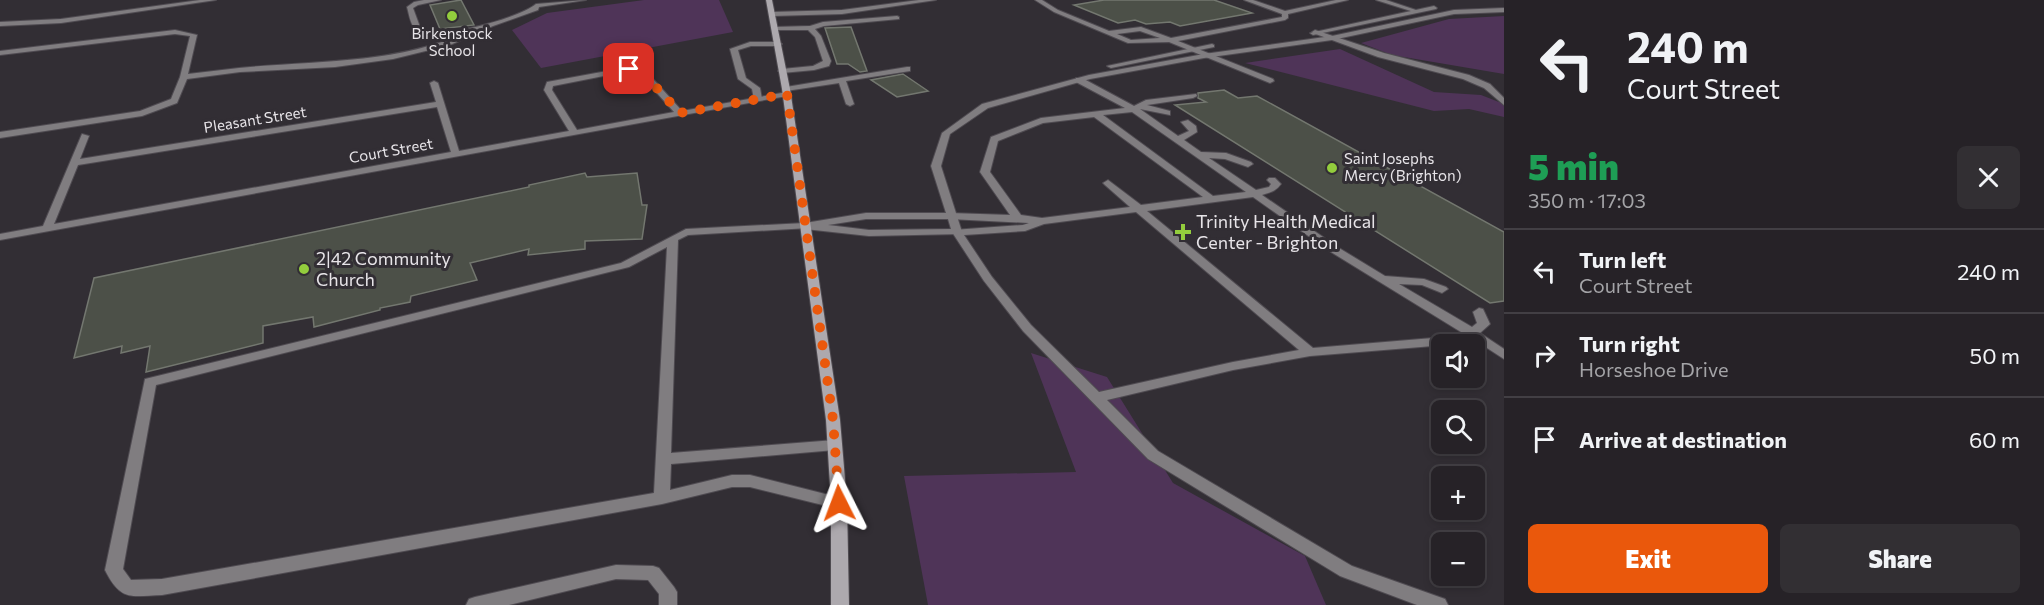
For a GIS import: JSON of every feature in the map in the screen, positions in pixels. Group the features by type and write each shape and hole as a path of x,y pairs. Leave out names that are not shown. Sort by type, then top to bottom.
{"main road":[{"path":"771,7 786,91 835,445 839,503 840,605"}],"street":[{"path":"0,24 26,24 91,17 213,0"},
{"path":"438,0 416,3 410,7 418,30 421,32 436,34 490,25"},
{"path":"530,0 536,6"},
{"path":"184,77 393,57 448,44 490,25 536,9 536,6 583,0"},
{"path":"771,7 842,12 933,0"},
{"path":"1038,0 1052,9 1130,42 1170,40 1285,18 1285,13"},
{"path":"1247,0 1285,13 1345,0"},
{"path":"1257,3 1274,0"},
{"path":"1379,0 1433,16"},
{"path":"1236,43 1315,32 1416,11 1454,6 1504,4"},
{"path":"1439,605 1346,571 1153,454 1027,328 988,279 957,232 950,216 936,166 946,133 985,106 1084,79 1204,56 1332,38 1454,12 1504,9"},
{"path":"775,28 810,28 823,24 897,18"},
{"path":"782,70 814,68 826,64 818,36 810,28"},
{"path":"1108,33 1141,29 1270,81"},
{"path":"0,53 175,32 194,36 184,77 174,101 142,113 0,135"},
{"path":"1315,32 1381,55 1466,77 1486,86 1504,103"},
{"path":"758,99 756,88 742,78 734,49 740,45 778,44"},
{"path":"1084,79 1114,65 1224,44"},
{"path":"575,133 548,90 550,84 629,69 641,71 680,113"},
{"name":"Court Street","path":"0,237 575,133 908,69"},
{"path":"1084,79 1137,107 1177,140 1253,194 1504,355"},
{"path":"842,80 850,104"},
{"path":"434,83 456,154"},
{"path":"1018,218 985,172 994,139 1041,121 1096,114 1137,107 1146,102 1193,96"},
{"name":"Pleasant Street","path":"74,163 440,104"},
{"path":"1137,107 1167,113"},
{"path":"1096,114 1210,199"},
{"path":"1177,140 1193,132 1193,128 1185,122"},
{"path":"47,229 85,136"},
{"path":"1197,154 1226,156 1248,164"},
{"path":"839,503 750,481 732,482 662,498 162,587 127,588 114,570 150,382 625,265 686,232 805,226 866,216 950,216 1042,221 1253,194 1272,189 1276,184 1272,180"},
{"path":"1108,183 1136,209 1310,352"},
{"path":"805,226 869,233 957,232 1025,228 1042,221"},
{"path":"662,498 673,239"},
{"path":"1383,279 1424,282 1442,290"},
{"path":"1096,398 1222,368 1310,352 1433,342 1472,333 1484,324 1479,312"},
{"path":"663,459 835,445"},
{"path":"476,605 616,572 653,573 668,592 668,605"}],"shaded area":[{"path":"644,0 719,0 733,32 541,68 512,30 547,13"},
{"path":"1504,16 1504,74 1392,55 1361,43 1449,19"},
{"path":"1340,49 1434,92 1481,95 1504,104 1504,117 1469,109 1434,111 1245,63"},
{"path":"1031,353 1107,377 1173,483 1305,556 1326,605 928,605 904,476 1076,472"}],"building":[{"name":"Birkenstock School","path":"461,0 474,25 440,29 430,5"},
{"path":"1104,0 1214,0 1252,13 1180,26 1170,22 1146,24 1135,20 1118,23 1074,5"},
{"path":"851,27 867,71 860,72 848,64 837,64 825,28"},
{"path":"903,74 928,91 897,97 871,80"},
{"name":"Saint Josephs Mercy (Brighton)","path":"1224,90 1238,98 1257,96 1504,232 1504,301 1490,303 1175,105 1206,102 1198,98 1198,93"},
{"name":"2|42 Community Church","path":"585,173 587,177 637,173 642,205 647,205 642,239 585,241 585,249 528,255 529,249 470,263 477,280 411,296 410,302 314,327 313,317 263,326 263,343 146,372 150,346 121,353 122,346 74,358 94,278 529,187 529,185"}],"place":[{"name":"Birkenstock School","path":"452,16"},
{"name":"Saint Josephs Mercy (Brighton)","path":"1332,168"},
{"name":"Trinity Health Medical Center - Brighton","path":"1183,232"},
{"name":"2|42 Community Church","path":"304,269"}],"route":[{"path":"629,69 641,71 680,113 787,94 833,420 839,503"}]}
